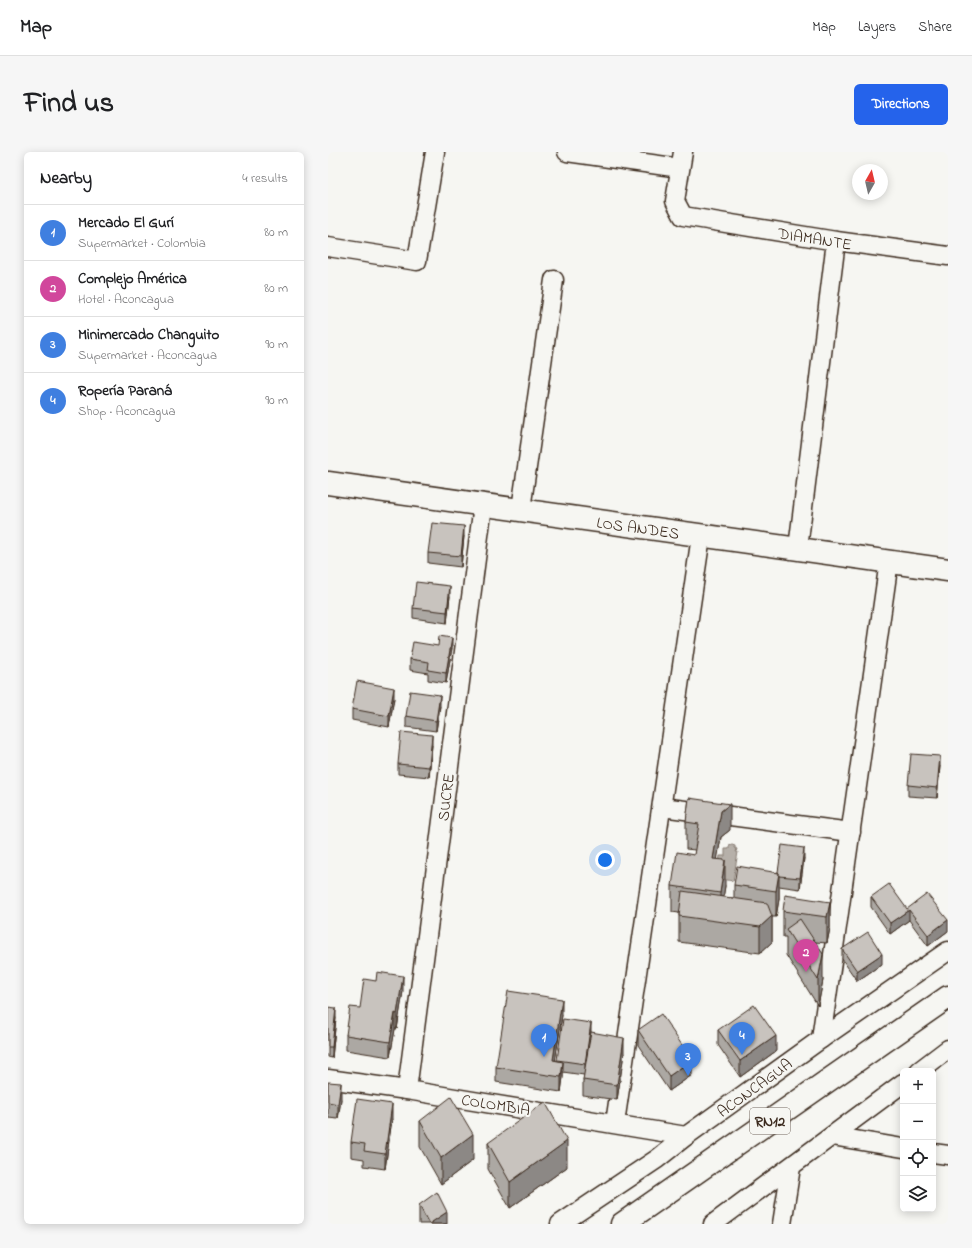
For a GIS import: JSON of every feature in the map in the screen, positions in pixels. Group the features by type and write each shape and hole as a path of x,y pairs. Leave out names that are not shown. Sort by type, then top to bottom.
{"main road":[{"name":"LOS ANDES","path":"328,483 948,570"},
{"name":"RN12","path":"622,1224 948,997"},
{"name":"RN12","path":"919,1018 948,1001"}],"street":[{"path":"328,247 417,261 435,152"},
{"path":"567,152 682,160"},
{"name":"DIAMANTE","path":"682,160 675,201 683,216 836,241 948,256"},
{"path":"798,548 836,241"},
{"path":"521,509 554,280"},
{"name":"SUCRE","path":"407,1090 483,505"},
{"path":"615,1124 701,536"},
{"path":"821,1039 888,561"},
{"path":"662,806 851,832"},
{"name":"ACONCAGUA","path":"560,1224 657,1159 686,1136 821,1039 948,951"},
{"path":"923,1068 948,1049"},
{"name":"COLOMBIA","path":"328,1079 407,1090 686,1136"},
{"path":"713,1224 900,1085"},
{"path":"832,1136 900,1147"},
{"path":"936,1154 948,1156"},
{"path":"782,1224 791,1167"}],"shaded area":[{"path":"729,846 735,846 737,849 736,852 738,852 733,881 717,878 720,856 725,856 725,849 729,849"}],"building":[{"path":"432,523 464,526 461,556 428,553"},
{"path":"416,582 450,586 447,612 413,608"},
{"path":"439,636 452,638 446,673 428,670 429,662 410,659 413,642 438,646"},
{"path":"357,681 394,688 389,716 352,709"},
{"path":"410,691 440,695 436,721 406,716"},
{"path":"401,732 432,735 429,767 398,764"},
{"path":"911,754 940,756 937,788 908,785"},
{"path":"689,798 730,804 721,811 713,859 725,860 720,893 672,886 677,852 694,855 699,824 686,822"},
{"path":"782,845 804,848 800,878 779,876 778,872"},
{"path":"737,866 779,873 776,891 734,885"},
{"path":"889,884 907,909 927,894 948,920 928,935 909,910 890,923 871,897"},
{"path":"682,891 767,903 772,916 760,927 679,916"},
{"path":"785,895 830,902 827,917 783,911"},
{"path":"800,919 823,954 818,980 786,929"},
{"path":"868,932 882,954 857,971 842,949"},
{"path":"377,972 403,976 397,1014 395,1013 390,1042 346,1035 350,1007 360,1008 364,979 376,981"},
{"path":"508,991 562,999 553,1060 563,1062 561,1077 496,1067"},
{"path":"754,1005 776,1036 740,1061 718,1030"},
{"path":"328,1007 336,1008 332,1047 328,1047"},
{"path":"661,1014 692,1060 669,1076 638,1030"},
{"path":"563,1019 591,1023 585,1064 557,1060"},
{"path":"591,1032 624,1038 617,1085 583,1080"},
{"path":"328,1082 341,1083 338,1104 328,1102"},
{"path":"451,1097 473,1134 441,1158 420,1121"},
{"path":"357,1099 392,1104 385,1154 364,1151 365,1144 351,1142"},
{"path":"545,1102 567,1141 510,1182 488,1143"},
{"path":"437,1192 447,1212 429,1224 419,1205"}],"place":[{"name":"Complejo América","path":"806,972"},
{"name":"Ropería Paraná","path":"742,1055"},
{"name":"Mercado El Gurí","path":"544,1057"},
{"name":"Minimercado Changuito","path":"688,1076"}]}
